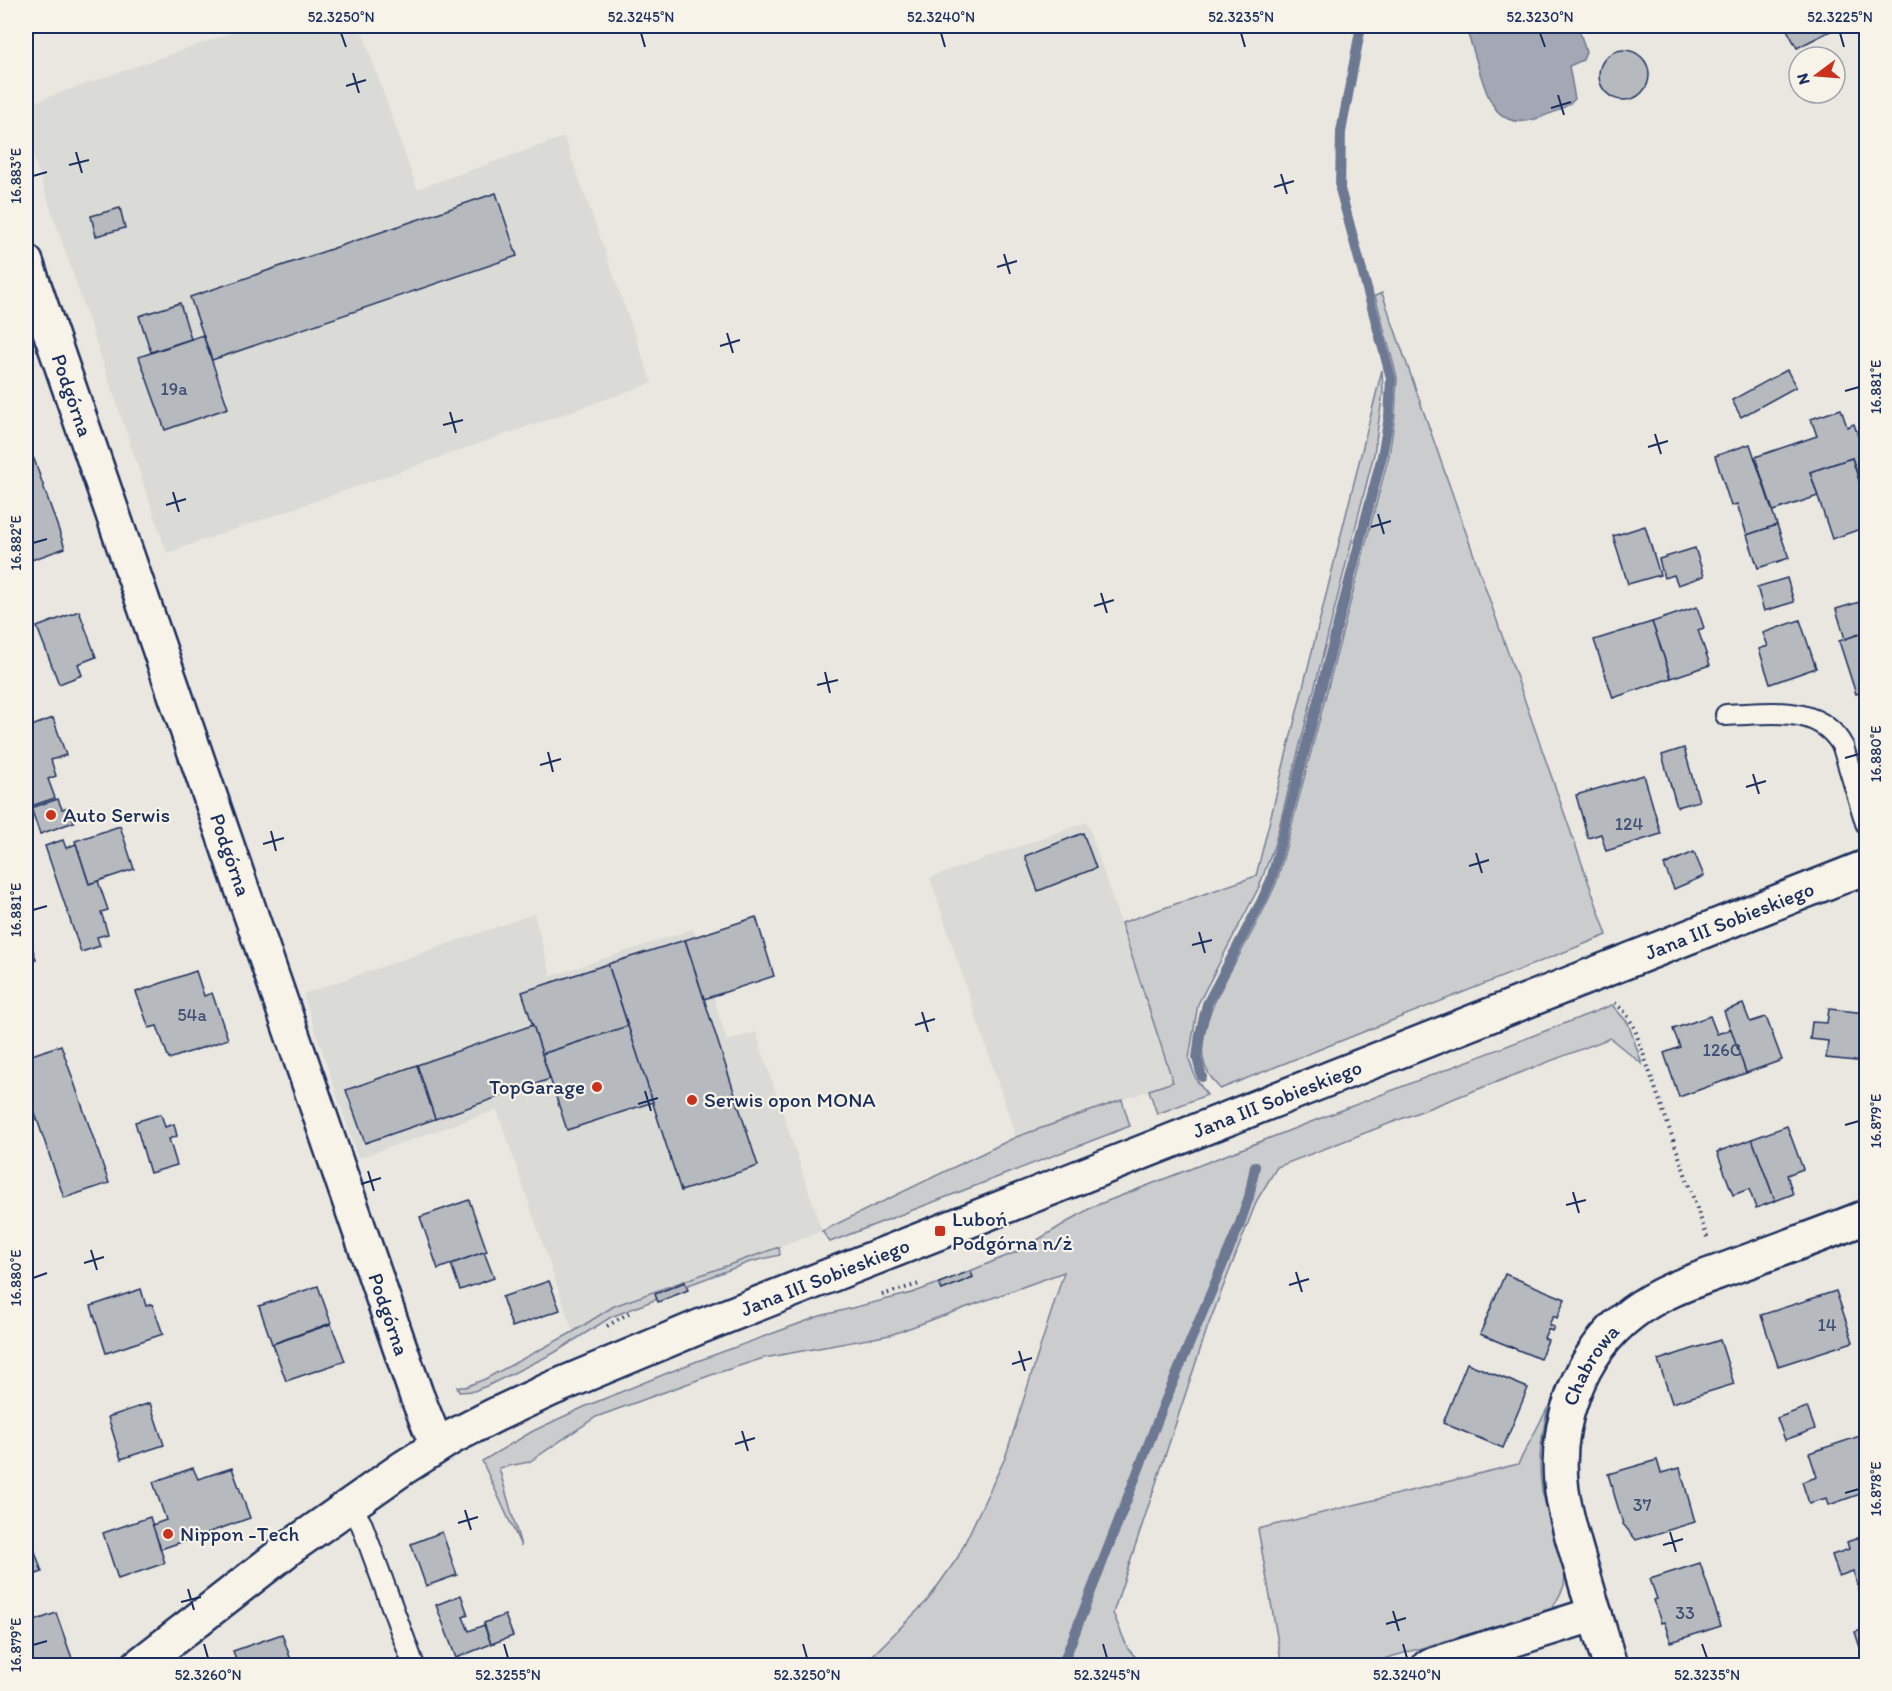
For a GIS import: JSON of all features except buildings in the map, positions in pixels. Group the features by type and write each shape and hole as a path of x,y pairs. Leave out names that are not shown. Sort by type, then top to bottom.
{"street":[{"name":"Podgórna","path":"26,262 404,1361 437,1446"},
{"name":"Jana III Sobieskiego","path":"138,1665 350,1504 437,1446 522,1402 699,1327 1866,867"},
{"name":"Chabrowa","path":"1610,1665 1572,1537 1562,1490 1561,1448 1566,1415 1592,1356 1631,1313 1657,1297 1719,1272 1864,1226"},
{"path":"1429,1665 1594,1614"}],"lane":[{"path":"1726,715 1791,714 1805,716 1829,727 1843,747 1866,823"},
{"path":"350,1504 362,1525 414,1665"}],"path":[{"path":"1613,1001 1626,1013 1634,1028 1719,1272"}],"shaded area":[{"path":"251,26 360,26 417,189 564,137 652,383 167,553 26,135 26,105"},
{"path":"1465,26 1578,26 1586,52 1583,60 1569,66 1575,99 1563,108 1538,118 1513,121 1504,117 1497,111 1487,93"},
{"path":"1382,293 1607,935 1220,1089 1209,1075 1204,1063 1205,1028 1216,998 1277,881 1389,455 1395,415 1397,377 1375,296"},
{"path":"1382,370 1383,392 1374,454 1275,843 1259,887 1198,1004 1189,1059 1196,1079 1207,1095 1157,1114 1149,1090 1173,1082 1121,923 1256,876"},
{"path":"1087,822 1173,1082 1016,1137 930,878"},
{"path":"534,914 551,976 693,929 727,1041 756,1032 822,1231 614,1306 573,1332 497,1110 358,1158 303,994"},
{"path":"1612,1005 1628,1023 1642,1064 1610,1038 1277,1167 1257,1200 1208,1326 1113,1613 1128,1649 1143,1665 863,1665 927,1601 958,1557 1005,1458 1064,1272 890,1335 764,1358 596,1417 529,1462 499,1468 521,1546 482,1461 533,1431 584,1407 692,1363 820,1316 912,1293 939,1283 942,1290 973,1277 970,1271 1021,1250 1092,1207"},
{"path":"1122,1100 1130,1126 830,1242 822,1231 1016,1137"},
{"path":"779,1247 780,1255 750,1262 686,1286 684,1282 655,1294 657,1299 611,1317 554,1353 489,1385 474,1391 459,1392 457,1387 465,1387 485,1379 573,1332 614,1306"},
{"path":"1548,1407 1541,1448 1542,1490 1565,1577 1563,1588 1551,1610 1363,1665 1282,1665 1258,1529 1518,1464"}],"waterway":[{"path":"1202,1077 1197,1058 1207,1004 1271,880 1382,456 1389,417 1391,378 1340,189 1341,132 1361,26"},
{"path":"1062,1666 1164,1404 1239,1226 1249,1197 1255,1166"}],"place":[{"name":"Auto Serwis","path":"51,815"},
{"name":"TopGarage","path":"597,1087"},
{"name":"Serwis opon MONA","path":"692,1100"},
{"name":"Luboń Podgórna n/ż","path":"940,1231"},
{"name":"Nippon -Tech","path":"168,1534"}]}
